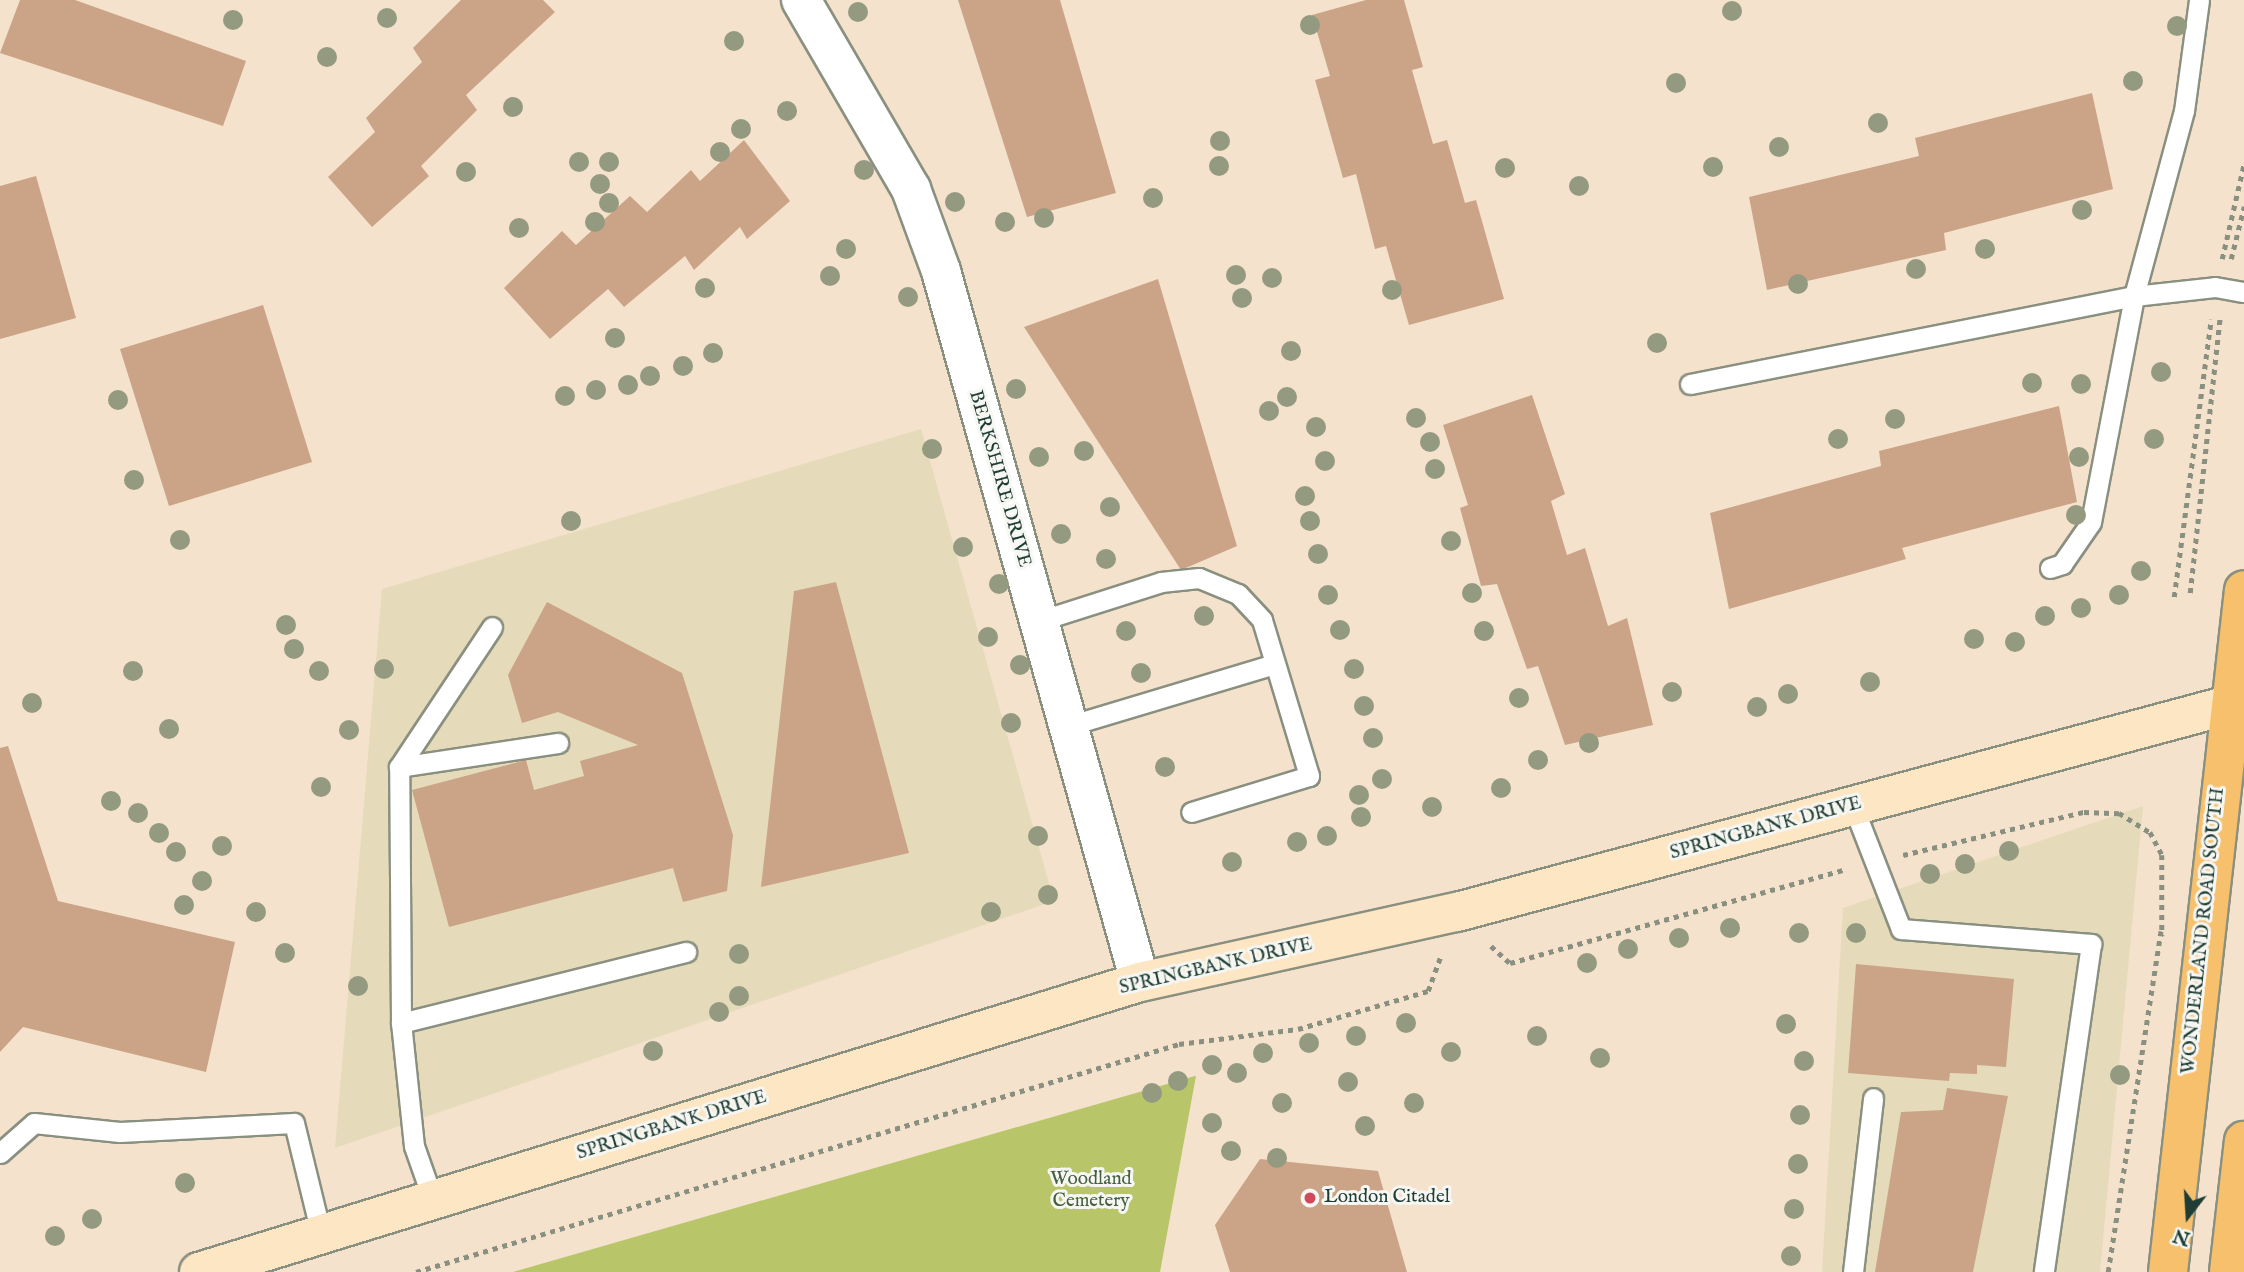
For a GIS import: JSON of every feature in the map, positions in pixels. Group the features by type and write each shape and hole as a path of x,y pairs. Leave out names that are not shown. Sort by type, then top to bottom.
{"main road":[{"name":"WONDERLAND ROAD SOUTH","path":"2168,1272 2199,968 2237,703 2244,590"},
{"name":"SPRINGBANK DRIVE","path":"199,1272 1140,982 1457,912 2237,703"},
{"path":"2229,1272 2244,1141"}],"street":[{"name":"BERKSHIRE DRIVE","path":"801,0 911,189 941,271 1140,982"}],"lane":[{"path":"2050,568 2062,564 2091,522 2134,296 2184,111 2199,0"},
{"path":"1690,384 2134,296 2220,287 2244,292"},
{"path":"1039,621 1126,594 1199,578 1238,594 1262,620 1309,776 1191,812"},
{"path":"433,1200 414,1146 401,1023 399,766 492,627"},
{"path":"1068,726 1276,664"},
{"path":"399,766 558,743"},
{"path":"1853,806 1871,862 1901,929 2091,944 2044,1272"},
{"path":"401,1023 686,952"},
{"path":"1853,1272 1873,1098"},
{"path":"0,1153 34,1123 120,1132 294,1123 321,1234"}],"path":[{"path":"2174,597 2220,287 2244,164"},
{"path":"2190,593 2220,287 2244,207"},
{"path":"416,1272 1179,1044 1298,1029 1428,991 1457,912 1510,964 1871,862 2101,810 2133,819 2150,832 2165,869 2161,930 2108,1272"}],"shaded area":[{"path":"921,429 1054,901 335,1148 382,589"},
{"path":"2143,806 2100,1272 1822,1272 1843,908"}],"green space":[{"name":"Woodland Cemetery","path":"1195,1076 1160,1272 513,1272"}],"building":[{"path":"20,0 75,0 246,61 223,126 0,53"},
{"path":"461,0 543,0 555,12 466,95 477,110 421,166 429,176 372,227 328,177 375,132 366,118 422,62 413,48"},
{"path":"958,0 1060,0 1116,193 1027,217"},
{"path":"1366,0 1404,0 1423,67 1412,70 1433,144 1447,140 1465,203 1476,200 1504,299 1409,325 1386,246 1375,249 1356,174 1343,178 1315,80 1330,76 1312,15"},
{"path":"2092,93 2113,189 1944,233 1946,250 1767,290 1749,197 1919,156 1915,138"},
{"path":"744,140 790,201 747,239 740,227 694,270 685,256 624,307 608,289 550,339 504,288 562,231 576,245 630,196 647,212 691,170 700,181"},
{"path":"36,176 76,318 0,339 0,186"},
{"path":"1158,279 1237,546 1181,570 1024,327"},
{"path":"263,305 312,462 169,506 120,349"},
{"path":"1532,395 1565,494 1551,501 1567,555 1585,548 1608,626 1627,618 1653,725 1565,745 1538,666 1527,669 1497,584 1481,586 1460,508 1468,505 1443,425"},
{"path":"2059,406 2077,502 1902,548 1906,559 1729,609 1710,513 1881,466 1879,451"},
{"path":"836,582 909,853 761,887 794,591"},
{"path":"547,602 682,673 733,835 727,891 683,902 673,868 449,927 412,790 526,760 534,790 584,776 580,761 638,745 558,712 522,723 508,675"},
{"path":"8,746 58,901 235,942 206,1072 23,1027 0,1052 0,748"},
{"path":"1856,964 2014,979 2006,1067 1977,1065 1977,1074 1950,1073 1949,1081 1848,1073"},
{"path":"1947,1088 2008,1096 1973,1272 1875,1272 1901,1112 1943,1110"},
{"name":"London Citadel","path":"1260,1159 1378,1171 1407,1272 1230,1272 1215,1225"}],"place":[{"name":"London Citadel","path":"1310,1198"}]}
